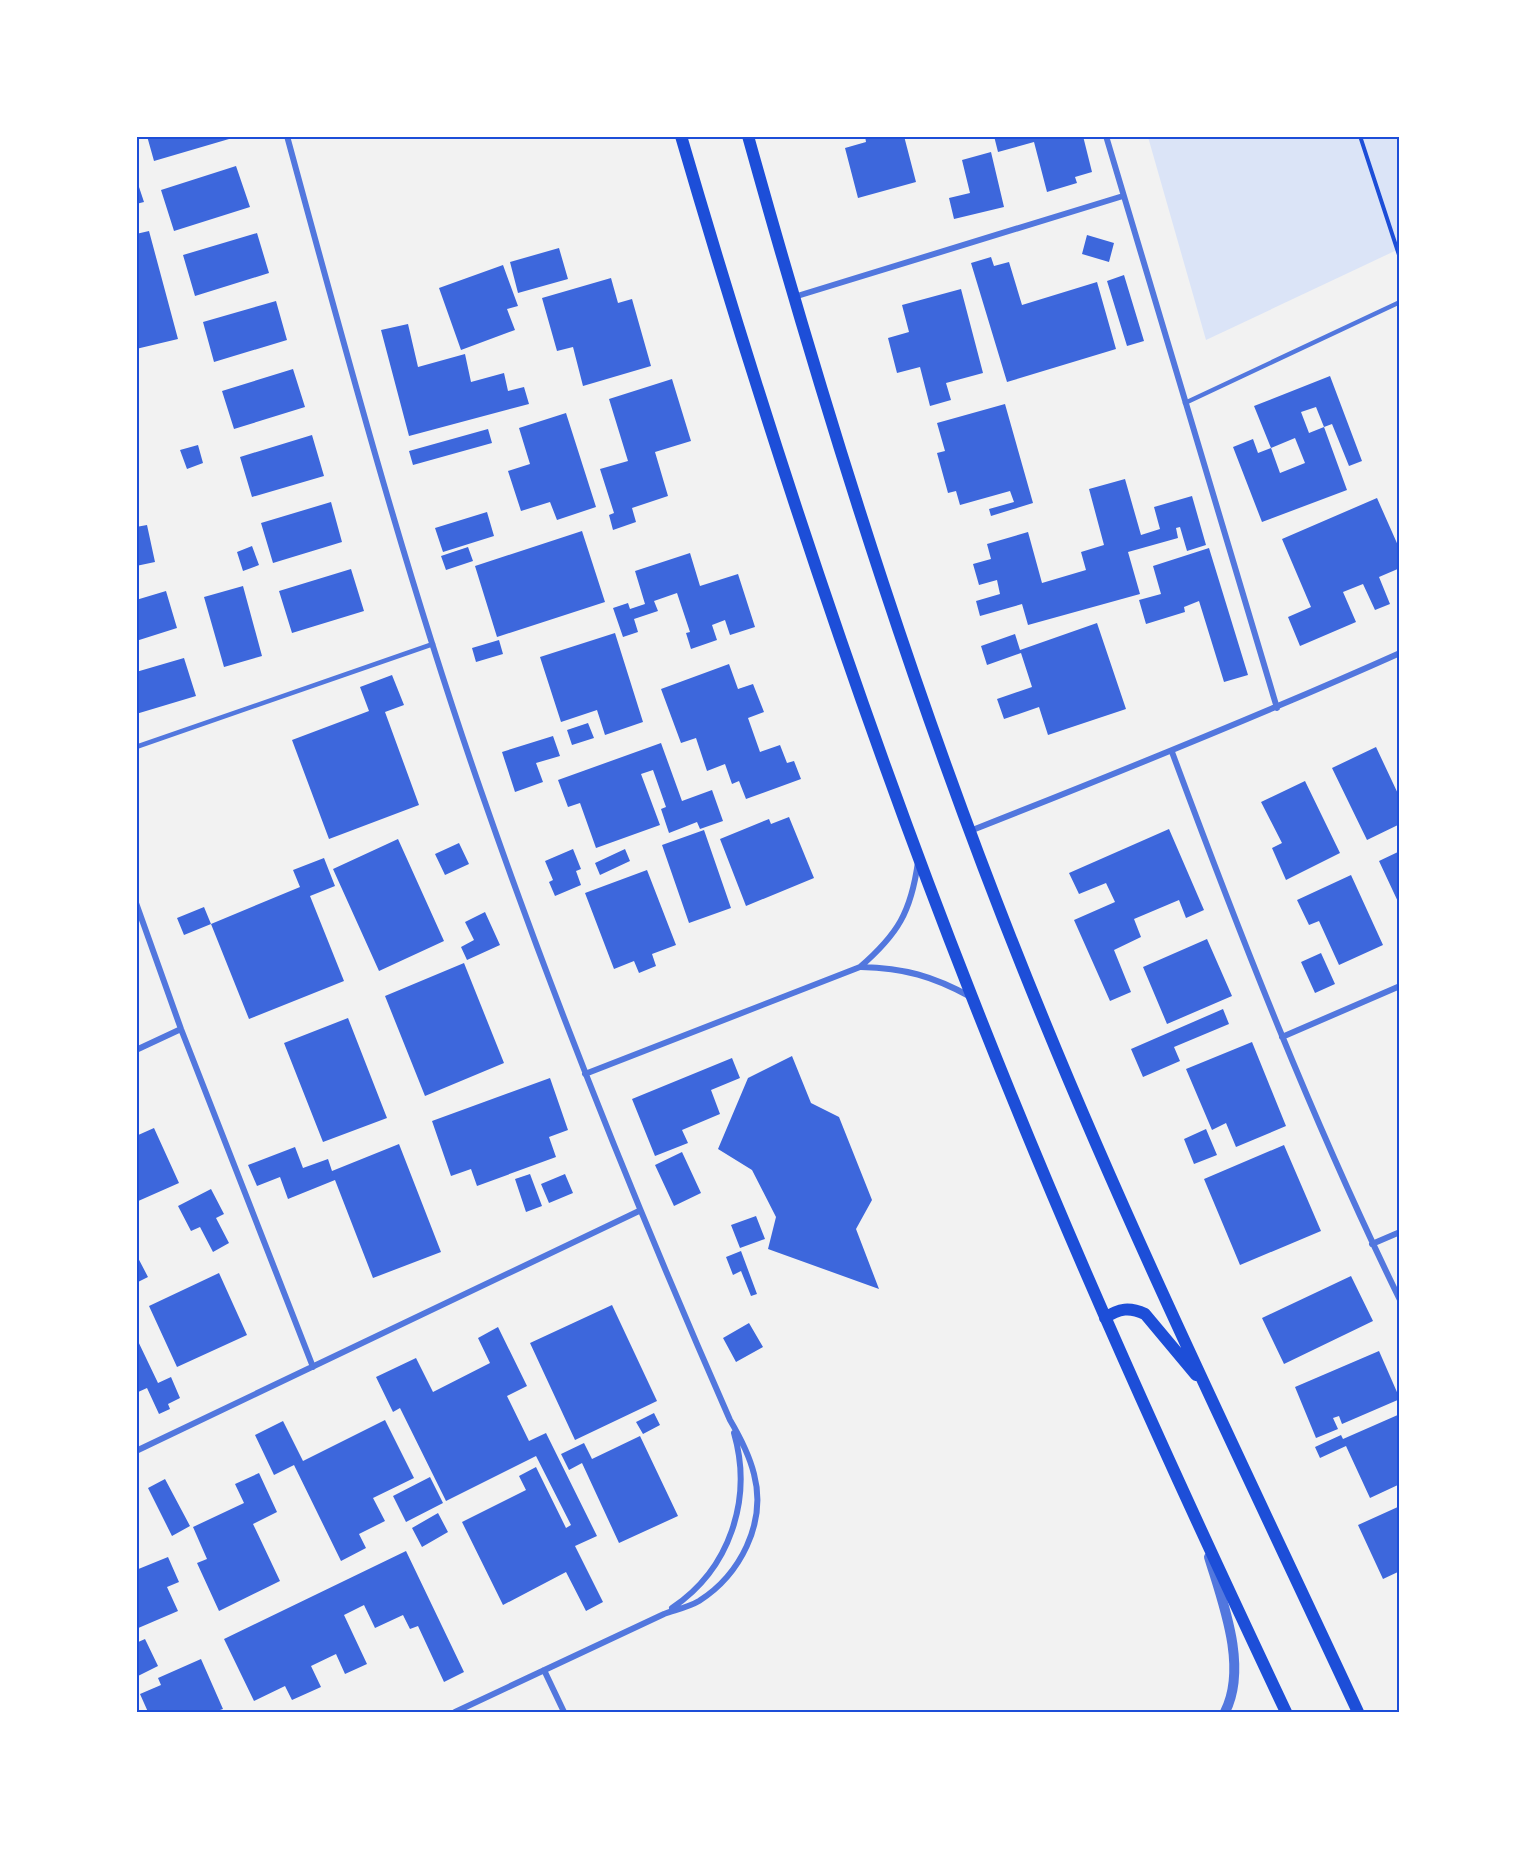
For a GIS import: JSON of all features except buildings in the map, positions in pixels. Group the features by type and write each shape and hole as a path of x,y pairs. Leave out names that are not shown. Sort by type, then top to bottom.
{"main road":[{"path":"681,136 784,474 848,661 972,998 1105,1318 1203,1537 1286,1713"},
{"path":"748,136 793,297 851,487 970,831 1044,1021 1124,1211 1209,1389 1358,1713"},
{"path":"1105,1318 1113,1312 1124,1309 1135,1309 1145,1314 1209,1389"}],"street":[{"path":"287,136 382,479 488,811 585,1074 639,1211 730,1419 745,1448 755,1476 757,1506 752,1535 740,1562 721,1585 697,1603 664,1614 455,1713"},
{"path":"1106,136 1277,708"},
{"path":"793,297 1124,196"},
{"path":"970,831 1172,752 1400,653"},
{"path":"1172,752 1225,896 1282,1037 1372,1244 1400,1300"},
{"path":"585,1074 860,967 884,946 903,920 914,890 919,858"},
{"path":"136,903 181,1029 312,1367"},
{"path":"860,967 890,968 919,974 946,984 972,998"},
{"path":"1282,1037 1400,986"},
{"path":"136,1050 181,1029"},
{"path":"136,1451 639,1211"},
{"path":"1372,1244 1400,1232"},
{"path":"664,1614 702,1584 717,1564 736,1520 741,1472 738,1448 730,1419"},
{"path":"1203,1537 1230,1624 1235,1665 1225,1713"},
{"path":"544,1670 564,1713"}],"lane":[{"path":"1185,403 1400,302"},
{"path":"136,747 433,644"}],"path":[{"path":"1360,136 1400,258"}],"shaded area":[{"path":"1148,137 1399,137 1399,249 1206,340"}]}
